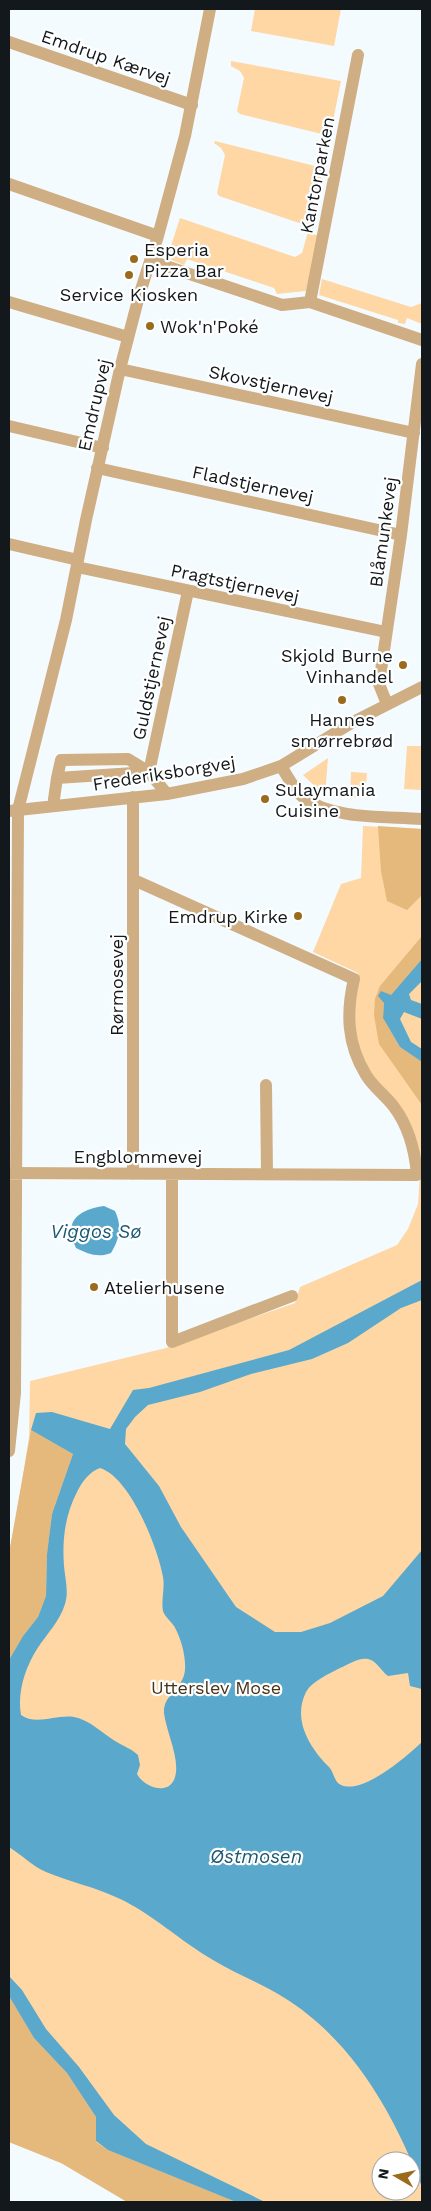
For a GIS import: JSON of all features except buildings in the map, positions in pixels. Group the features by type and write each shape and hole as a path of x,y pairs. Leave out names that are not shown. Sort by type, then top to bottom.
{"street":[{"name":"Emdrupvej","path":"9,1451 12,1435 13,810 66,620 97,468 120,369 139,296 158,236 192,105 210,9"},
{"name":"Emdrup Kærvej","path":"9,42 192,105"},
{"name":"Kantorparken","path":"310,302 358,55"},
{"path":"9,184 158,236"},
{"path":"151,260 282,305 310,302 422,340"},
{"path":"9,302 128,337"},
{"name":"Blåmunkevej","path":"387,704 379,684 401,534 422,364"},
{"name":"Skovstjernevej","path":"120,369 414,433"},
{"path":"9,426 103,448"},
{"name":"Fladstjernevej","path":"97,468 401,534"},
{"name":"Pragtstjernevej","path":"9,544 188,591 386,632"},
{"name":"Guldstjernevej","path":"149,772 188,591"},
{"name":"Frederiksborgvej","path":"13,810 167,794 243,779 281,766 352,722 422,687"},
{"path":"54,806 60,760 128,759 149,772 167,794"},
{"path":"281,766 293,786 303,797 317,806 333,812 422,819"},
{"name":"Rørmosevej","path":"133,1174 134,798"},
{"name":"Engblommevej","path":"12,1173 417,1175 415,1153 406,1128 394,1107 367,1077 358,1062 351,1042 348,1022 349,1000 354,979 134,880"},
{"path":"266,1084 266,1174"},
{"path":"172,1174 172,1342 292,1296"}],"green space":[{"path":"255,9 341,9 334,46 251,31"},
{"path":"231,61 341,81 330,136 240,114 237,111 244,78 240,71 231,66"},
{"path":"215,141 323,168 311,227 219,196 217,193 225,155 221,148 214,143"},
{"path":"180,218 295,257 302,253 308,232 319,236 306,291 277,294 274,288 187,259 184,265 167,258"},
{"path":"322,279 411,307 422,303 422,324 407,318 405,324 398,323 398,320 319,295"},
{"path":"407,746 422,746 421,790 404,789"},
{"path":"328,758 325,796 303,775"},
{"path":"351,772 367,773 365,798 350,797"},
{"name":"Utterslev Mose","path":"363,826 422,829 422,2202 128,2202 86,2175 9,2142 9,1553 29,1437 30,1381 166,1348 295,1303 300,1287 397,1245 408,1229 418,1204 420,1174 414,1139 369,1072 356,1047 351,1001 358,973 313,952 341,884 361,878"}],"shaded area":[{"path":"378,826 422,829 422,895 407,910 387,901 381,871"},
{"path":"422,936 422,959 384,1003 383,1018 400,1047 422,1062 422,1105 379,1044 374,1015 375,999 380,986"},
{"path":"31,1430 73,1454 52,1514 47,1554 46,1596 38,1617 23,1636 9,1660 9,1553"},
{"path":"9,1996 34,2038 67,2073 96,2117 96,2142 108,2150 236,2202 127,2202 61,2163 9,2142"}],"water":[{"path":"422,959 422,981 409,994 411,1000 422,1004 422,1019 404,1012 400,1019 411,1042 422,1049 422,1062 400,1047 383,1018 384,1003 378,996 381,991 391,995"},
{"name":"Viggos Sø","path":"104,1206 115,1211 119,1222 118,1237 111,1253 93,1255 76,1248 71,1231 75,1218 87,1210"},
{"name":"Østmosen","path":"422,1280 422,1300 401,1308 348,1343 312,1359 251,1374 200,1392 148,1405 126,1429 125,1444 159,1486 181,1527 236,1607 275,1632 301,1632 330,1623 383,1596 422,1550 422,1689 410,1686 408,1673 388,1676 374,1662 368,1659 361,1659 312,1684 302,1702 301,1713 305,1733 315,1751 331,1769 337,1782 341,1785 350,1787 372,1779 396,1764 422,1742 422,2187 421,2151 407,2151 384,2106 368,2080 330,2034 308,2014 275,1992 201,1953 131,1904 46,1872 9,1847 9,1660 23,1636 38,1617 46,1596 47,1554 52,1514 73,1454 31,1430 36,1413 52,1412 110,1429 133,1390 149,1388 289,1350","holes":["100,1468 111,1474 132,1499 149,1532 163,1577 163,1611 177,1631 184,1653 185,1670 183,1677 167,1701 164,1713 176,1765 174,1780 166,1788 155,1788 144,1782 137,1774 140,1765 138,1755 85,1721 74,1717 33,1720 21,1715 21,1689 29,1664 60,1616 66,1599 67,1590 63,1556 64,1537 73,1501 86,1478"]},
{"path":"9,1976 22,1990 46,2029 79,2067 114,2115 146,2144 265,2202 236,2202 108,2150 96,2141 96,2117 67,2073 34,2038 9,1996"}],"place":[{"name":"Esperia Pizza Bar","path":"134,259"},
{"name":"Service Kiosken","path":"129,275"},
{"name":"Wok'n'Poké","path":"150,326"},
{"name":"Skjold Burne Vinhandel","path":"403,665"},
{"name":"Hannes smørrebrød","path":"342,700"},
{"name":"Sulaymania Cuisine","path":"265,799"},
{"name":"Emdrup Kirke","path":"298,916"},
{"name":"Atelierhusene","path":"94,1287"}]}
